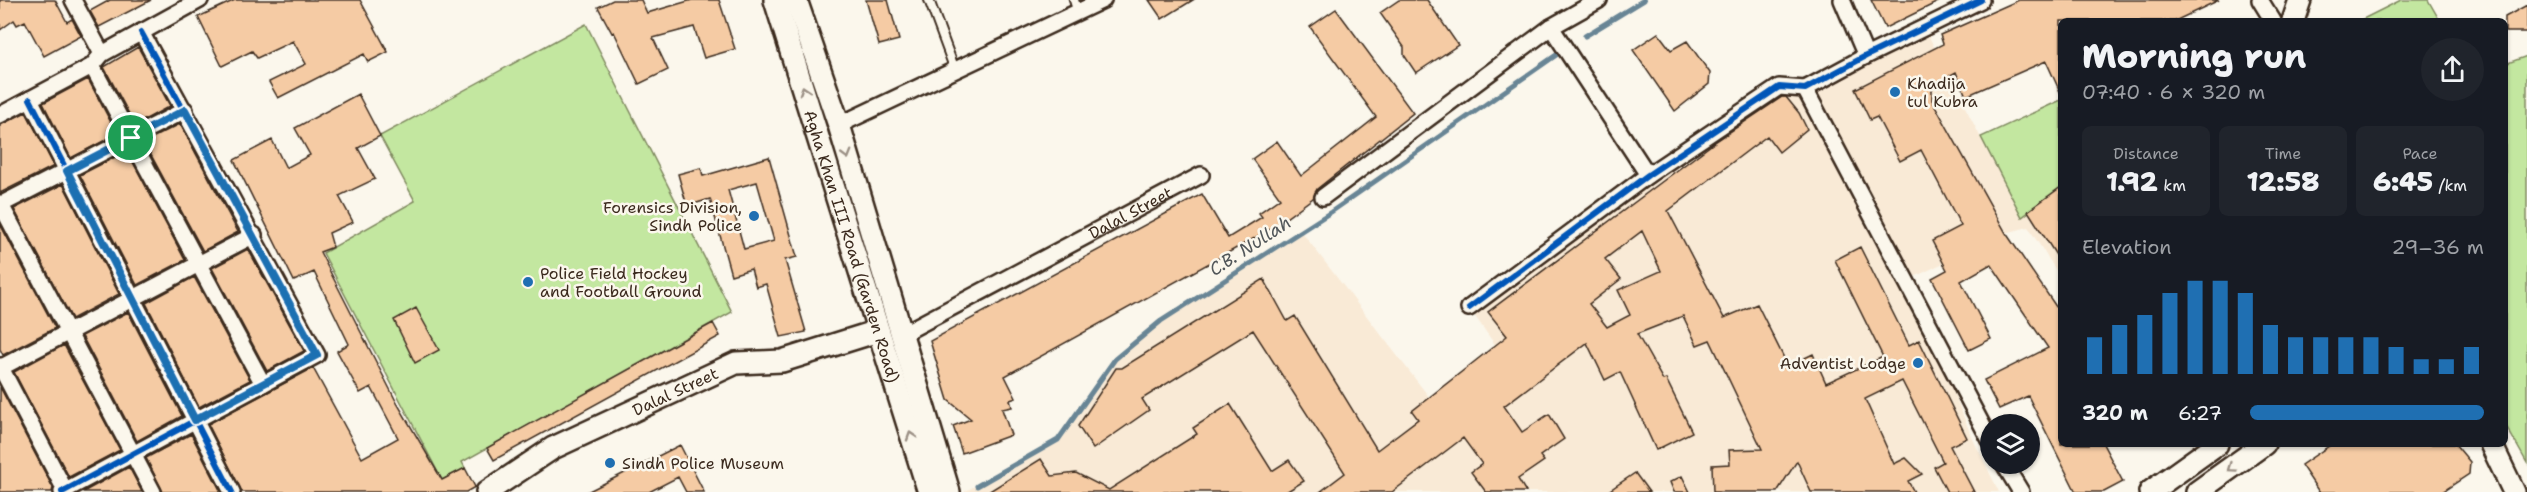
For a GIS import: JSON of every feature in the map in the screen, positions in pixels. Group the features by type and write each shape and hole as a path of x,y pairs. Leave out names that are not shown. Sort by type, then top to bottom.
{"main road":[{"name":"Agha Khan III Road (Garden Road)","path":"775,0 929,492"},
{"name":"Agha Khan III Road (Garden Road)","path":"796,0 839,125 900,335 949,492"},
{"path":"2295,18 2300,0"},
{"name":"Dalal Street","path":"489,491 553,448 736,363 782,361 878,331"},
{"path":"2150,492 2213,447"},
{"path":"2197,492 2260,447"},
{"path":"2492,447 2514,492"}],"street":[{"path":"73,0 102,54"},
{"path":"0,116 92,66 102,54 200,0"},
{"path":"839,125 956,70 1076,6 1103,0"},
{"path":"1323,197 1551,27 1599,0"},
{"path":"1842,0 1866,56"},
{"path":"1469,308 1648,175 1779,87 1805,89 1866,56 1981,0"},
{"path":"2260,0 2270,18"},
{"path":"1551,27 1648,175"},
{"path":"141,32 254,235 317,355 64,491 0,368 254,235"},
{"path":"92,66 263,384"},
{"path":"1805,89 1980,421"},
{"path":"30,99 232,492"},
{"path":"153,492 0,205 185,110"},
{"name":"Dalal Street","path":"900,335 1201,175"},
{"path":"2010,474 2021,492"}],"lane":[{"path":"929,0 956,70"}],"shaded area":[{"path":"1924,27 2021,216 2058,190 2058,273 2028,227 2006,233 1908,280 1980,453 1980,474 1990,474 1999,492 964,492 1058,440 1115,359 1161,321 1301,231 1433,402 1501,353 1469,308 1779,87 1805,90"}],"green space":[{"path":"2401,0 2428,0 2438,18 2365,18"},
{"name":"Police Field Hockey and Football Ground","path":"586,24 732,312 462,462 465,468 442,480 323,253 415,201 380,136"},
{"path":"2527,56 2527,463 2508,429 2508,63"},
{"path":"2058,101 2058,190 2022,217 1981,137"}],"building":[{"path":"0,0 55,0 67,22 72,19 81,36 44,56 25,21 17,25 14,20 0,30"},
{"path":"110,0 151,0 99,27 90,11"},
{"path":"235,0 360,0 388,52 368,62 364,54 278,98 269,82 306,64 293,41 257,58 252,51 222,66 198,17"},
{"path":"613,0 641,0 647,13 692,0 719,0 735,49 704,58 694,27 653,38 668,70 639,84 614,32 612,33 598,7"},
{"path":"866,0 888,0 899,40 879,45"},
{"path":"1149,0 1193,0 1162,19"},
{"path":"1399,0 1427,0 1458,45 1416,73 1404,55 1404,47 1380,13"},
{"path":"1871,0 1942,0 1885,28"},
{"path":"2019,0 2219,0 2181,18 2058,18 2058,87 2046,61 1966,96 1956,72 1932,85 1932,100 2006,233 2058,310 2058,447 2105,447 2123,482 2104,492 2076,492 2040,420 2040,414 2037,414 2028,396 1999,409 1984,380 2048,348 1991,264 1961,281 1991,339 1969,350 1932,278 1947,270 1932,241 1961,226 1921,150 1900,161 1877,117 1870,120 1855,89 1943,44 1940,35"},
{"path":"2527,5 2527,32 2508,32 2508,18 2505,17"},
{"path":"1336,9 1413,113 1317,189 1313,198 1271,229 1005,376 1016,398 1010,400 1012,407 1002,409 1011,435 962,453 953,426 971,419 948,400 930,341 1202,194 1228,238 1262,217 1259,213 1280,198 1252,159 1277,141 1301,176 1376,117 1310,27"},
{"path":"1658,33 1671,50 1687,41 1710,73 1709,84 1675,111 1633,50"},
{"path":"138,47 170,106 135,125 104,67"},
{"path":"88,79 117,134 71,158 43,103"},
{"path":"358,94 380,136 358,148 375,179 339,196 353,222 329,233 333,247 320,252 397,403 442,480 465,468 475,487 466,492 242,492 208,424 313,368 362,458 398,438 371,387 360,393 337,351 349,344 314,272 294,281 234,160 272,140 286,168 310,155 295,128"},
{"path":"1782,97 1786,97 1799,113 1807,129 1779,152 1767,136 1668,211 1724,318 1757,304 1788,366 1813,354 1826,383 1883,357 1835,260 1860,247 1909,345 1919,340 1967,438 1950,446 1974,492 1947,492 1934,467 1943,462 1902,381 1865,399 1894,464 1906,458 1922,474 1908,481 1914,492 1811,492 1797,461 1777,492 1713,492 1712,465 1730,464 1729,450 1762,449 1710,340 1697,345 1683,316 1637,334 1663,380 1666,379 1692,432 1656,450 1620,372 1605,380 1587,343 1504,406 1522,432 1549,414 1564,439 1540,456 1544,461 1518,479 1526,492 1486,492 1471,472 1482,464 1463,438 1392,492 1320,492 1345,473 1253,330 1142,399 1149,410 1093,449 1078,426 1116,368 1122,368 1264,279 1287,321 1295,316 1377,450 1418,419 1412,411 1507,336 1488,312 1715,142","holes":["1642,231 1661,271 1618,290 1630,315 1607,327 1589,304 1621,279 1605,259"]},
{"path":"26,112 54,166 0,193 0,125"},
{"path":"180,124 238,232 203,251 144,142"},
{"path":"127,151 185,260 137,285 80,175"},
{"path":"769,157 797,257 785,260 806,332 781,337 766,284 756,287 751,269 731,275 710,199 687,206 678,174 701,168 703,176","holes":["757,182 774,241 744,249 728,190"]},
{"path":"63,184 119,294 72,319 14,209"},
{"path":"2058,189 2058,258 2028,211"},
{"path":"0,224 55,328 3,355 0,349"},
{"path":"248,249 304,351 267,371 212,268"},
{"path":"194,277 250,380 199,407 146,303"},
{"path":"416,308 439,350 415,363 394,320"},
{"path":"128,312 182,416 137,441 82,336"},
{"path":"713,323 720,336 494,460 487,448"},
{"path":"64,345 120,450 69,477 14,372"},
{"path":"0,387 53,488 52,492 0,492"},
{"path":"1230,404 1272,471 1289,460 1304,481 1286,492 988,492 1041,459 1052,476 1076,473 1109,490 1197,434 1193,428"},
{"path":"191,434 221,492 163,492 146,458"},
{"path":"680,445 704,492 686,492 678,477 649,492 587,492"},
{"path":"2328,447 2458,447 2470,462 2469,474 2442,492 2319,492 2301,465"},
{"path":"129,467 142,492 83,492"},
{"path":"1635,473 1649,492 1607,492"},
{"path":"1682,476 1690,492 1674,492 1670,482"}],"waterway":[{"name":"C.B. Nullah","path":"1585,36 1644,0"},
{"name":"C.B. Nullah","path":"977,486 1058,440 1115,359 1161,321 1331,212 1562,51"}],"cycle path":[{"path":"1469,308 1648,175 1779,87 1805,89 1866,56 1981,0"},
{"path":"62,492 317,355 141,32"},
{"path":"30,99 232,492"}],"place":[{"name":"Khadija tul Kubra","path":"1895,92"},
{"name":"Forensics Division, Sindh Police","path":"754,216"},
{"name":"Police Field Hockey and Football Ground","path":"528,282"},
{"name":"Adventist Lodge","path":"1918,363"},
{"name":"Sindh Police Museum","path":"610,463"}],"route":[{"path":"185,110 317,355 195,420 67,171 131,138 185,110"}]}
